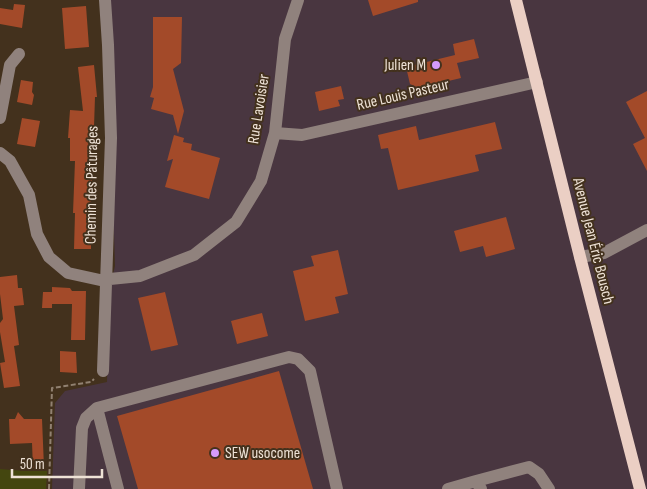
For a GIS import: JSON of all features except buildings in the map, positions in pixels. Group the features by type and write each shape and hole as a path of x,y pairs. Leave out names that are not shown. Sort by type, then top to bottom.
{"main road":[{"name":"Avenue Jean Éric Bousch","path":"516,0 640,489"}],"street":[{"name":"Chemin des Pâturages","path":"103,371 110,138 108,45 104,0"},
{"name":"Rue Lavoisier","path":"0,153 10,161 29,196 37,234 48,257 68,273 100,280 140,276 194,255 236,222 260,181 276,133 285,39 293,2"},
{"path":"0,118 10,65 19,54"},
{"name":"Rue Louis Pasteur","path":"276,133 302,134 537,82"},
{"path":"580,257 604,253 647,230"},
{"path":"79,489 82,428 86,418 97,408 289,357 298,359 310,371 337,489"},
{"path":"97,408 118,489"},
{"path":"448,489 479,485 529,467 540,474 549,489"}],"path":[{"path":"49,489 52,388 91,382 103,371"}],"shaded area":[{"path":"107,0 647,0 647,489 52,489 55,403 65,391 107,382 110,287 115,266"},
{"path":"0,469 47,471 46,489 0,489"}],"place":[{"name":"Julien M","path":"436,65"},
{"name":"SEW usocome","path":"215,453"}]}
